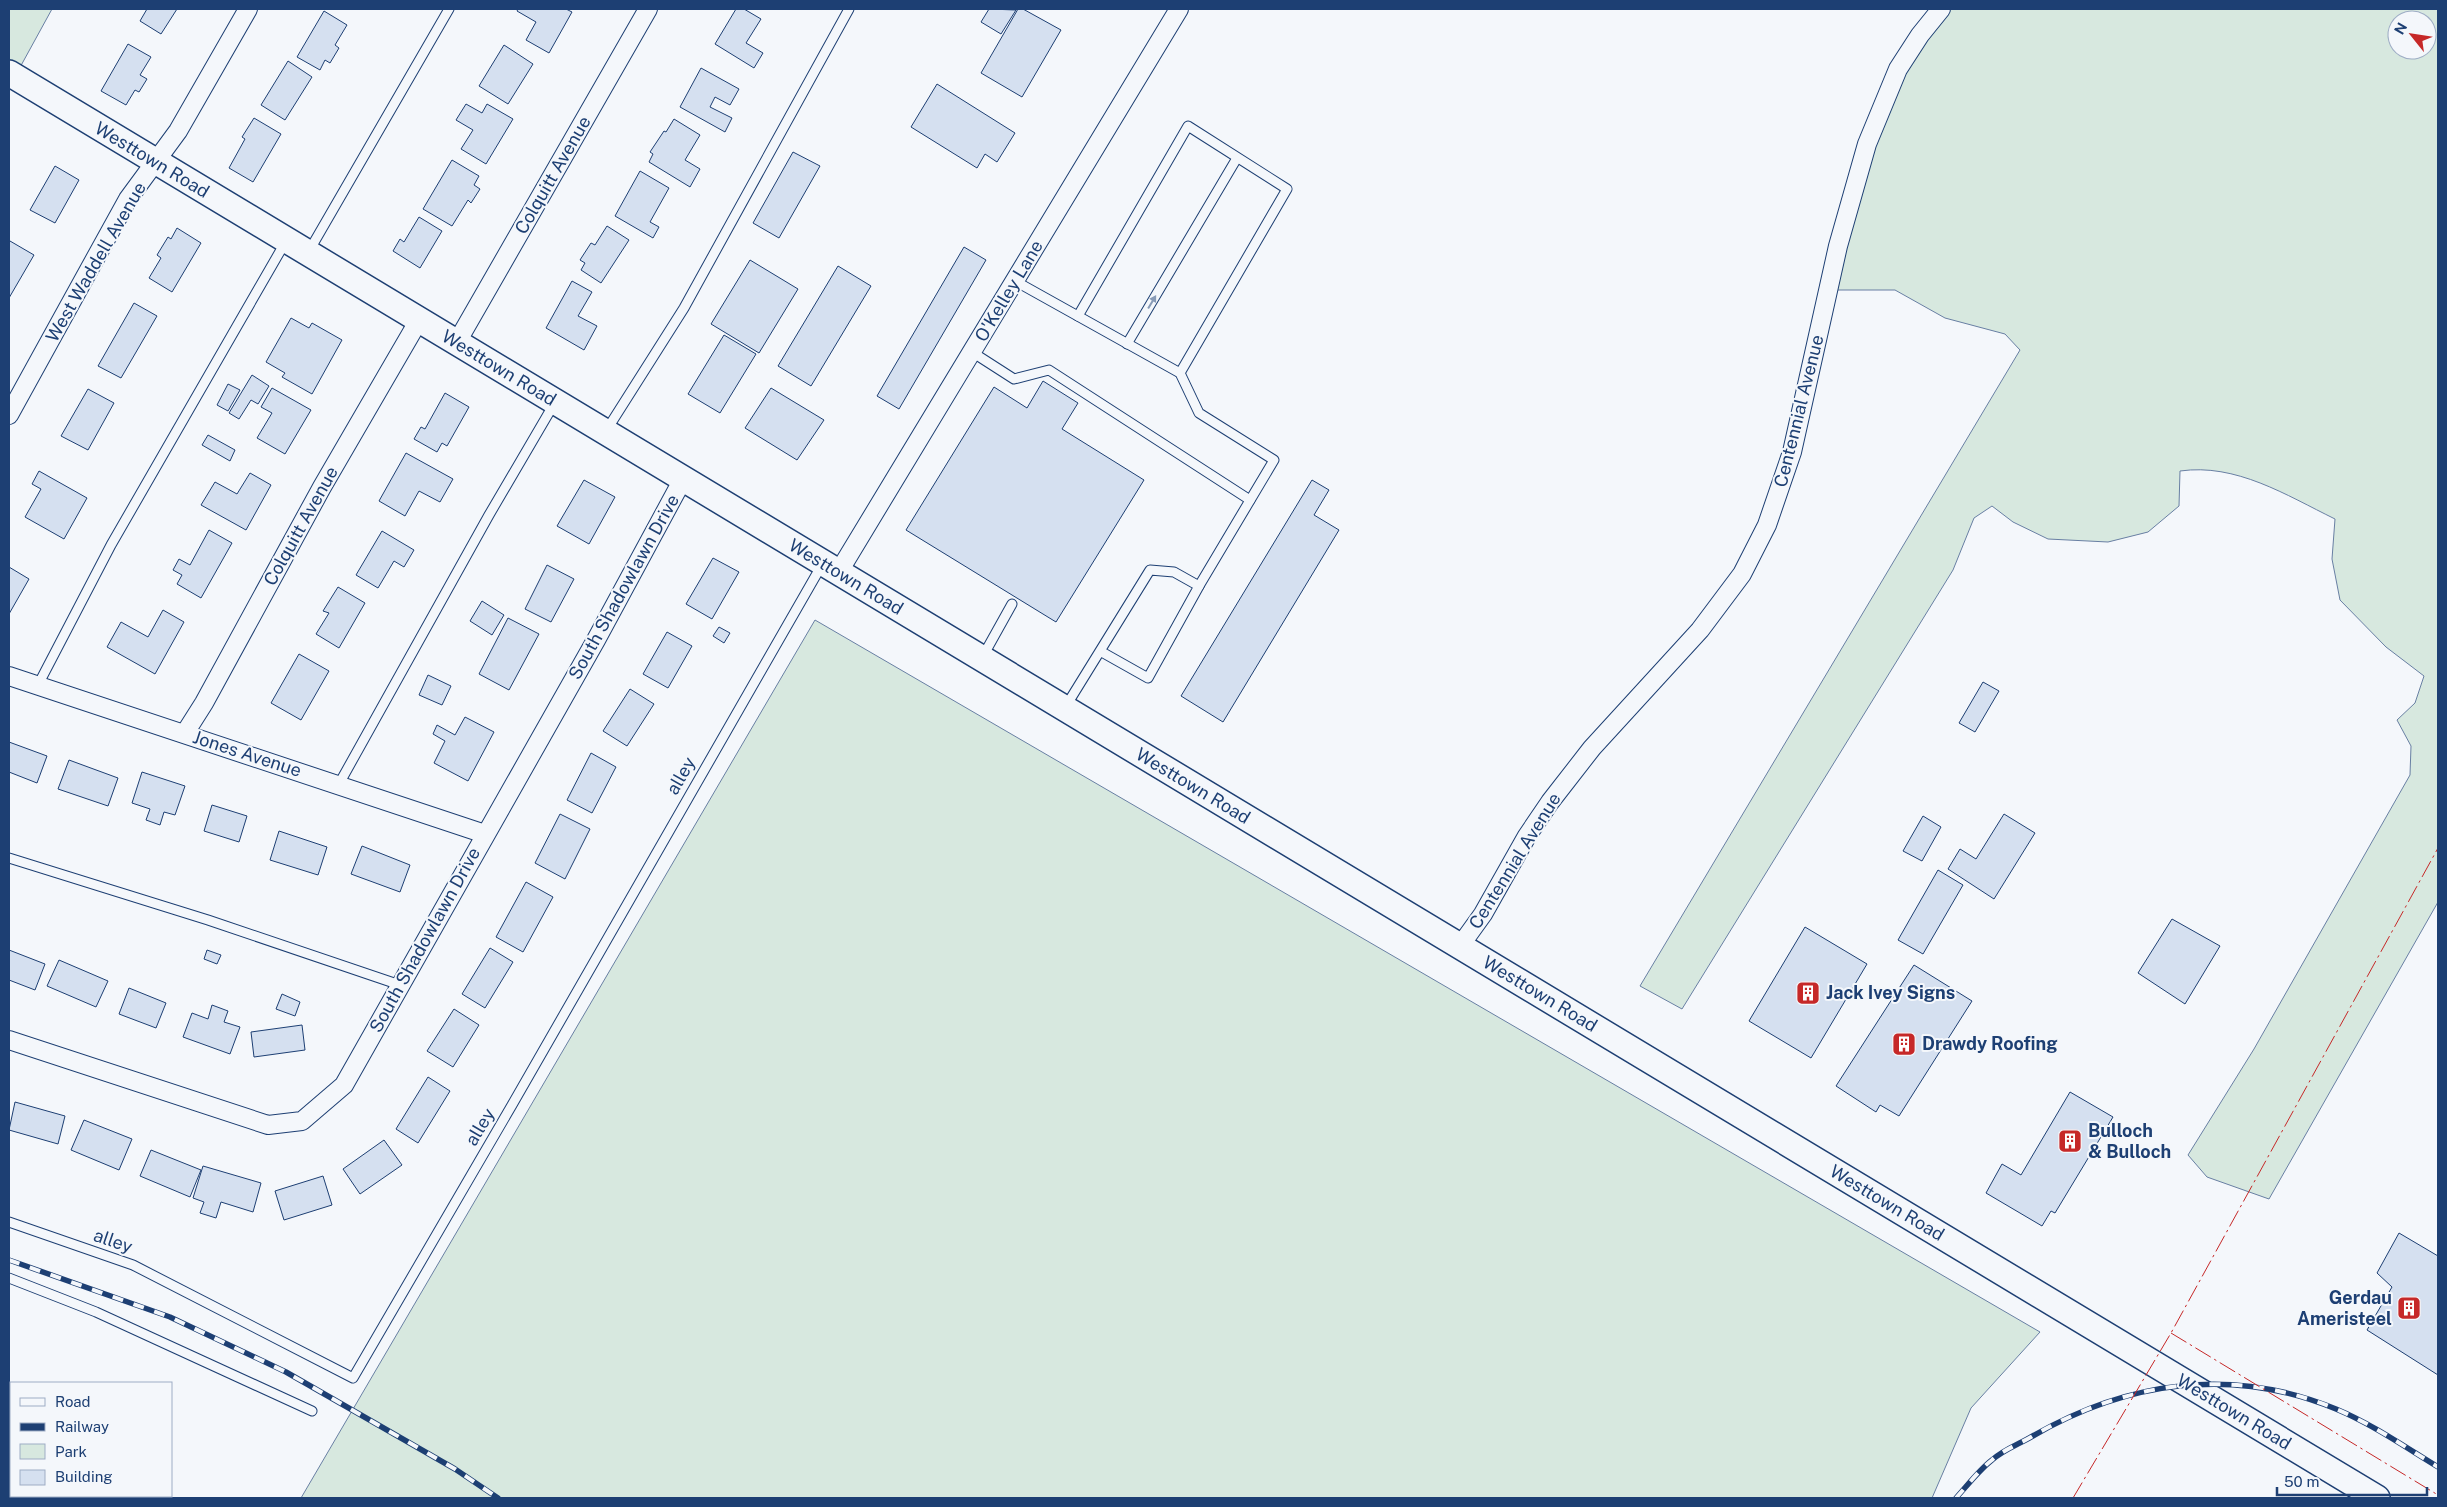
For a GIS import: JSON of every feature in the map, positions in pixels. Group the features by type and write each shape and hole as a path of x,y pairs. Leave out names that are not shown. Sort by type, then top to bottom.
{"street":[{"name":"West Waddell Avenue","path":"9,414 128,200 157,163 178,131 248,9"},
{"name":"Colquitt Avenue","path":"457,342 648,9"},
{"name":"O'Kelley Lane","path":"831,568 972,352 1179,9"},
{"name":"Centennial Avenue","path":"1460,946 1483,914 1527,836 1550,802 1592,748 1700,630 1742,574 1767,525 1792,452 1838,246 1867,144 1898,69 1920,35 1941,9"},
{"name":"Westtown Road","path":"10,78 157,163 457,342 2377,1498"},
{"name":"Colquitt Avenue","path":"185,734 204,703 322,487 419,320"},
{"name":"South Shadowlawn Drive","path":"9,1040 226,1113 268,1125 302,1122 344,1085 596,640 683,479"},
{"name":"Jones Avenue","path":"9,676 486,834"}],"lane":[{"path":"308,254 449,9"},
{"path":"606,432 684,308 850,9"},
{"path":"1078,316 1188,126 1287,189 1180,374"},
{"path":"1127,344 1237,158"},
{"path":"38,685 111,545 286,241"},
{"path":"1015,281 1180,374 1199,413 1274,460 1199,586 1148,678 1100,651"},
{"path":"972,352 1014,379 1049,370 1250,500"},
{"path":"339,784 489,515 555,402"},
{"name":"alley","path":"9,1222 133,1265 353,1378 512,1105 831,568"},
{"path":"1064,708 1150,570 1174,572 1199,586"},
{"path":"982,659 1012,604"},
{"path":"9,858 208,920 400,985"},
{"path":"9,1278 96,1312 312,1411"}],"green space":[{"path":"9,9 52,9 18,71 9,65"},
{"path":"1941,9 2438,9 2438,902 2269,1199 2207,1177 2188,1155 2254,1049 2410,775 2411,746 2397,720 2415,703 2424,676 2386,647 2340,600 2332,559 2335,519 2279,491 2241,476 2201,470 2180,471 2179,506 2148,532 2108,542 2048,539 2013,522 1992,506 1974,518 1953,570 1682,1009 1640,986 2020,350 2005,334 1945,318 1895,290 1828,290 1881,106"},
{"path":"815,620 2040,1332 1971,1408 1932,1498 301,1498"}],"building":[{"path":"147,9 177,9 161,34 140,21"},
{"path":"518,9 566,9 572,12 549,53 526,40 536,22 517,11"},
{"path":"736,9 744,9 761,19 746,43 763,53 754,68 715,44"},
{"path":"989,9 1016,10 1001,34 981,22"},
{"path":"1018,9 1023,9 1061,30 1022,97 981,73"},
{"path":"324,11 347,25 335,45 339,48 330,63 325,60 320,70 297,57"},
{"path":"128,44 151,57 140,75 147,79 139,92 135,90 126,105 101,91"},
{"path":"504,45 533,64 508,104 479,86"},
{"path":"288,61 312,77 285,120 261,105"},
{"path":"701,68 739,89 730,105 715,97 710,107 732,118 725,132 680,107"},
{"path":"937,84 1015,133 997,162 985,154 977,168 911,127"},
{"path":"466,104 482,113 487,104 513,119 486,164 461,149 473,130 456,120"},
{"path":"254,118 281,134 253,182 229,168 245,139 242,137"},
{"path":"674,119 700,135 685,160 700,169 690,187 649,162 653,154 650,152"},
{"path":"793,152 820,166 779,238 753,223"},
{"path":"452,160 479,176 474,185 480,189 471,203 468,200 452,226 423,209"},
{"path":"55,166 79,180 55,223 30,210"},
{"path":"640,171 669,188 650,222 659,227 653,238 615,216"},
{"path":"419,217 442,231 420,268 393,251 400,239 404,242"},
{"path":"607,226 629,240 601,283 581,270 585,263 580,260 591,243 595,245"},
{"path":"177,228 201,243 172,292 149,278 161,258 157,255 168,237 171,239"},
{"path":"10,241 34,255 9,298 9,243"},
{"path":"964,247 986,260 899,409 877,396"},
{"path":"750,260 798,289 759,353 711,324"},
{"path":"838,266 871,286 811,386 778,366"},
{"path":"572,281 592,292 578,316 597,326 584,350 546,328"},
{"path":"134,303 157,316 121,378 98,366"},
{"path":"291,318 309,328 312,323 342,340 312,394 282,377 285,373 266,362"},
{"path":"724,335 756,354 720,413 688,394"},
{"path":"252,375 269,386 258,404 251,400 239,419 229,413"},
{"path":"1043,381 1078,403 1062,429 1144,480 1056,622 906,530 994,387 1027,408"},
{"path":"228,384 240,390 228,411 217,405"},
{"path":"272,388 311,410 285,454 257,438 272,413 261,407"},
{"path":"771,388 824,420 797,460 745,428"},
{"path":"88,389 114,403 88,450 61,436"},
{"path":"445,393 469,407 447,446 442,443 437,452 414,439 421,427 425,429"},
{"path":"208,435 235,450 230,461 202,445"},
{"path":"406,453 453,479 440,502 419,491 405,516 379,501"},
{"path":"39,471 87,498 64,539 25,517 41,489 32,484"},
{"path":"250,473 271,485 246,530 201,505 215,482 237,494"},
{"path":"584,480 615,497 589,544 557,526"},
{"path":"1312,480 1329,490 1314,515 1339,530 1223,722 1181,696"},
{"path":"209,530 232,543 201,598 177,584 182,575 173,570 179,559 190,565"},
{"path":"382,531 414,550 404,567 394,561 378,588 356,575"},
{"path":"713,558 739,572 712,619 686,604"},
{"path":"547,565 574,579 551,622 525,609"},
{"path":"9,567 29,579 9,614"},
{"path":"338,587 365,603 339,648 316,634 329,613 323,611"},
{"path":"482,601 504,615 492,635 470,621"},
{"path":"163,610 184,622 155,674 107,647 121,622 148,637"},
{"path":"508,618 539,634 509,690 479,674"},
{"path":"719,627 730,633 724,643 713,636"},
{"path":"667,632 692,646 668,688 643,674"},
{"path":"299,654 329,671 301,720 271,703"},
{"path":"428,675 451,686 442,705 419,695"},
{"path":"1983,682 1999,691 1975,732 1959,723"},
{"path":"630,689 654,704 627,746 603,731"},
{"path":"465,717 494,732 468,781 434,763 445,741 433,734 437,725 455,735"},
{"path":"9,742 47,756 37,783 9,772"},
{"path":"591,753 616,767 592,813 567,800"},
{"path":"69,760 118,778 108,806 58,789"},
{"path":"142,772 185,786 175,815 164,812 160,825 146,820 150,809 132,803"},
{"path":"212,805 247,816 239,842 204,831"},
{"path":"560,814 590,829 565,879 535,863"},
{"path":"2004,814 2035,833 1994,899 1948,869 1960,849 1976,859"},
{"path":"1923,816 1941,827 1922,861 1903,851"},
{"path":"279,831 327,847 318,875 270,860"},
{"path":"362,846 410,865 400,892 351,874"},
{"path":"1938,870 1963,885 1923,954 1898,940"},
{"path":"526,882 553,897 523,952 496,937"},
{"path":"2172,919 2220,946 2185,1004 2138,973"},
{"name":"Jack Ivey Signs","path":"1805,927 1867,964 1811,1058 1749,1021"},
{"path":"490,948 513,962 485,1008 462,994"},
{"path":"9,950 45,964 35,990 9,980"},
{"path":"207,950 221,955 217,964 204,959"},
{"path":"59,960 108,981 96,1007 47,986"},
{"name":"Drawdy Roofing","path":"1914,965 1972,1001 1899,1116 1880,1105 1876,1112 1836,1086"},
{"path":"129,988 166,1003 156,1028 119,1014"},
{"path":"282,994 300,1002 295,1016 276,1009"},
{"path":"212,1005 228,1011 224,1022 240,1027 230,1054 183,1037 192,1013 208,1019"},
{"path":"454,1009 479,1025 453,1067 427,1051"},
{"path":"302,1025 305,1050 254,1057 251,1032"},
{"path":"428,1077 450,1091 418,1143 396,1129"},
{"name":"Bulloch & Bulloch","path":"2070,1092 2113,1117 2055,1213 2051,1211 2042,1226 1986,1193 2002,1164 2021,1175"},
{"path":"15,1102 65,1116 58,1144 9,1130"},
{"path":"84,1120 132,1139 119,1170 71,1150"},
{"path":"384,1140 402,1165 360,1194 343,1169"},
{"path":"151,1150 201,1170 190,1197 140,1176"},
{"path":"203,1166 261,1183 253,1212 221,1202 216,1218 200,1213 204,1202 193,1198"},
{"path":"323,1176 332,1205 284,1220 275,1191"},
{"name":"Gerdau Ameristeel","path":"2399,1233 2438,1256 2438,1375 2367,1330 2392,1287 2377,1273"}],"railway":[{"path":"9,1260 170,1317 286,1372 455,1469 498,1498"},
{"path":"1956,1498 1982,1468 1996,1456 2067,1418 2105,1403 2142,1392 2180,1386 2219,1384 2258,1387 2297,1396 2336,1409 2362,1422 2438,1467"}],"power":[{"path":"2073,1498 2171,1333 2438,848"},
{"path":"2171,1333 2438,1495"}],"place":[{"name":"Jack Ivey Signs","path":"1808,993"},
{"name":"Drawdy Roofing","path":"1904,1044"},
{"name":"Bulloch & Bulloch","path":"2070,1141"},
{"name":"Gerdau Ameristeel","path":"2409,1308"}]}
